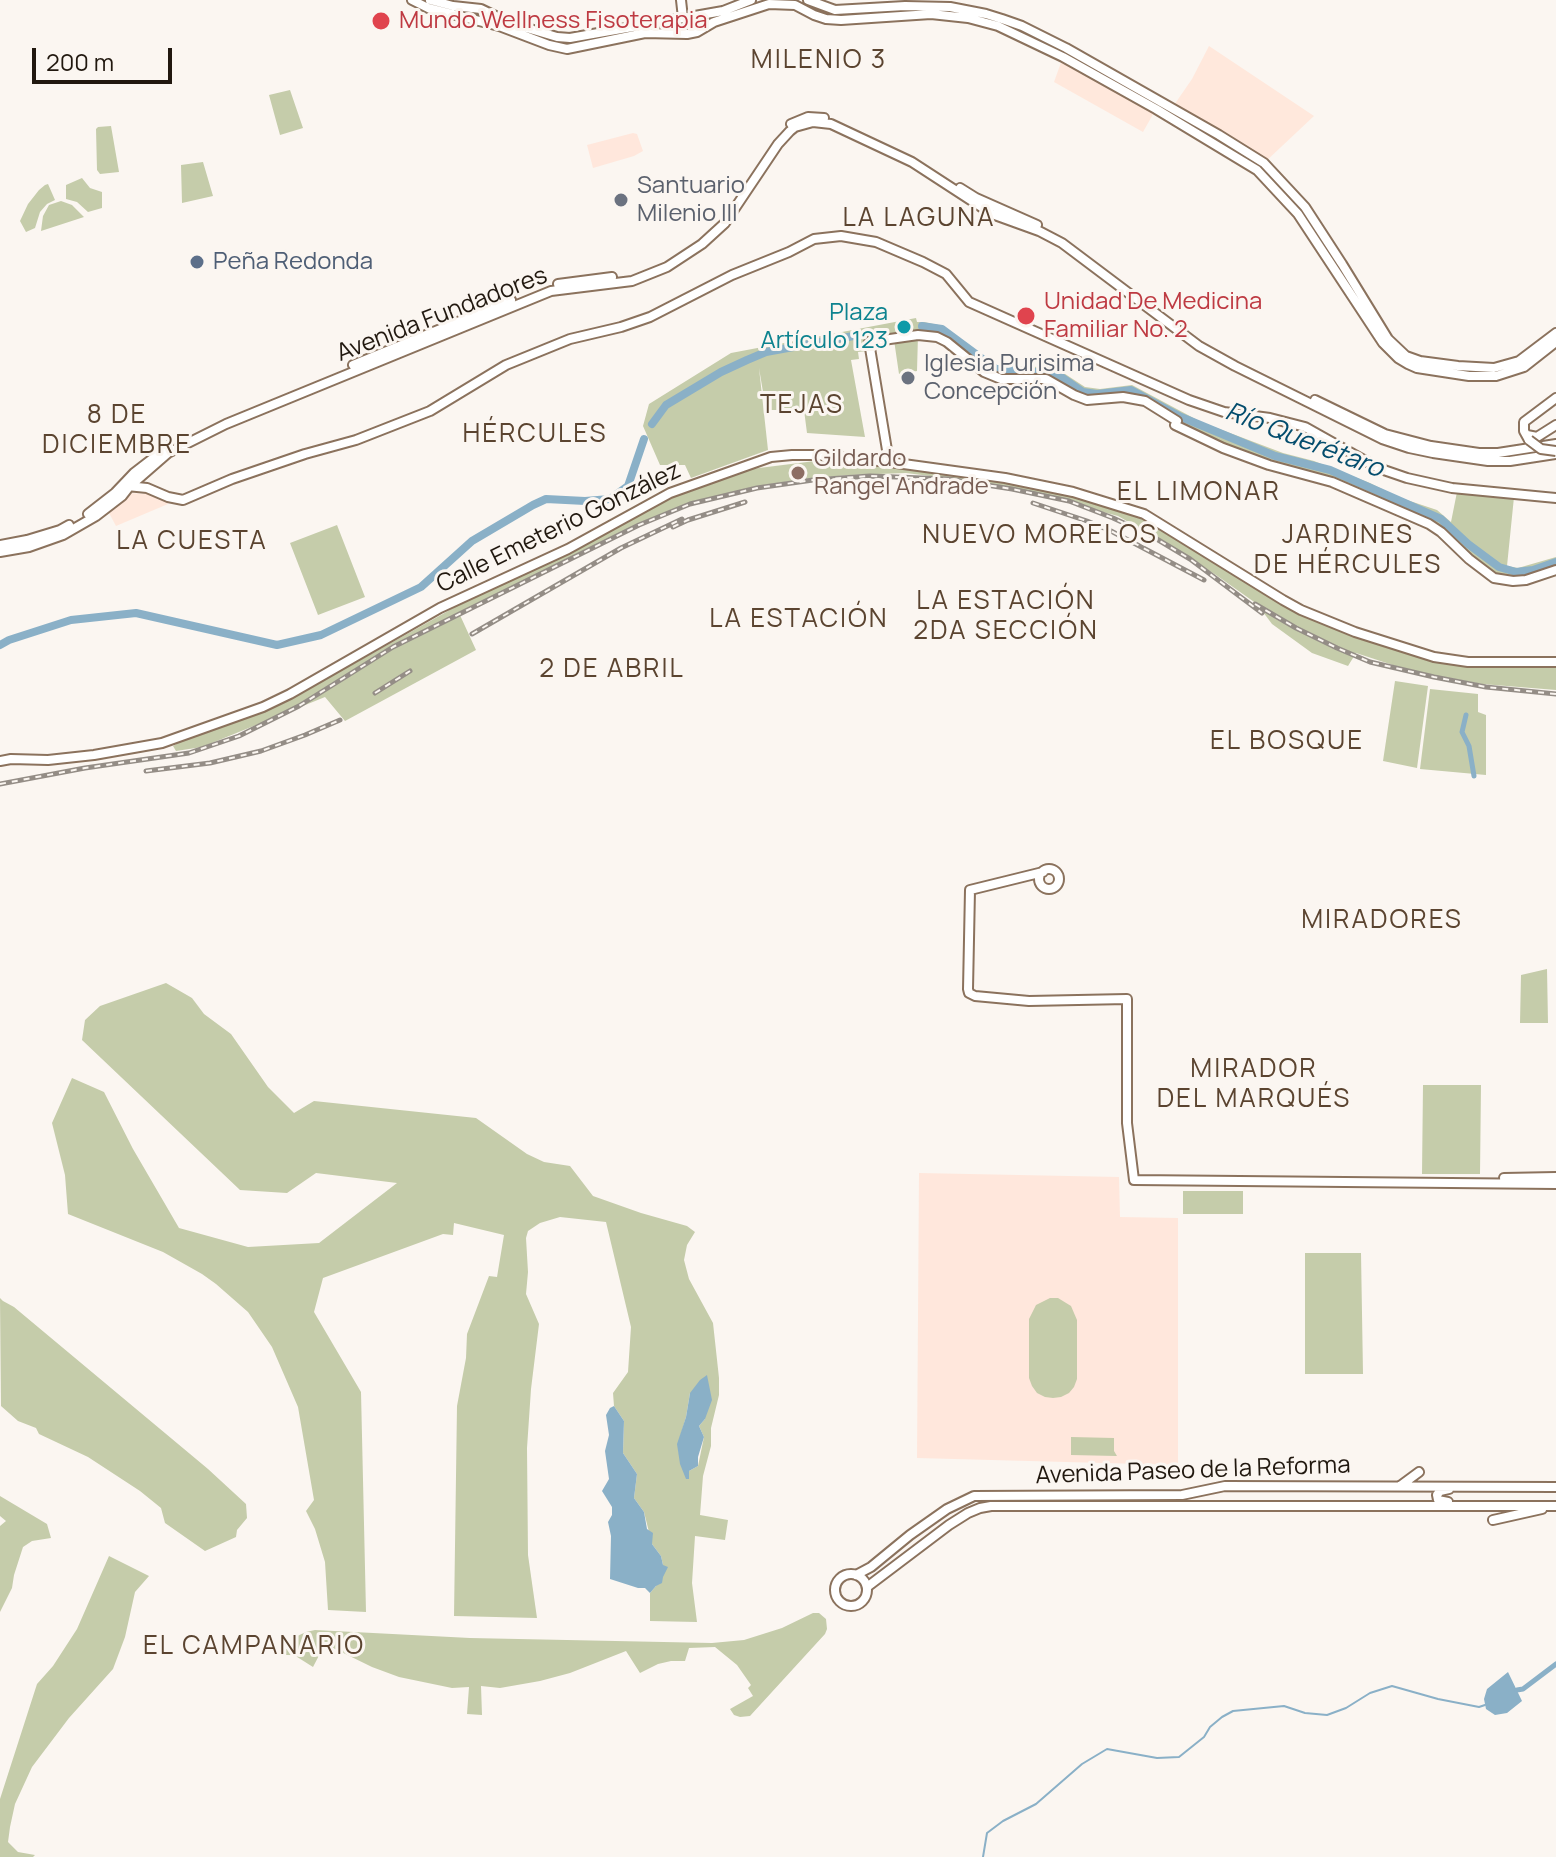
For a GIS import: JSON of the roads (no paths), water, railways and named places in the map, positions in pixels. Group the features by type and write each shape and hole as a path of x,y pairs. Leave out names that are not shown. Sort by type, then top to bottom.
{"street":[{"path":"412,0 428,8 499,26 567,49 645,33 682,35 697,32 714,22 769,4 782,3 795,5 826,19 931,14 968,18 998,26 1103,79 1257,170 1298,214 1390,352 1398,358 1417,368 1494,368 1514,363 1530,354 1556,333"},
{"path":"430,0 481,9 510,23 570,38 725,10 751,0"},
{"path":"681,0 684,18"},
{"path":"808,0 835,10 950,7 986,14 1022,26 1264,163 1305,207 1395,347 1406,356 1496,376 1511,373 1534,360 1556,342"},
{"path":"682,35 673,25 684,18 698,20 697,32"},
{"name":"Avenida Fundadores","path":"0,552 29,547 63,535 96,516 122,496 126,486 165,448 225,418 550,285 631,275 665,262 723,219 783,130 808,117 837,121 924,164 976,198 1041,227 1082,252 1201,341 1364,425 1416,443 1479,453 1511,452 1556,444"},
{"name":"Avenida Fundadores","path":"0,545 60,530 93,511 168,453 226,424 551,291 632,281 667,267 702,244 725,223 790,131 805,124 824,122 912,162 992,214 1062,243 1199,346 1372,434 1409,448 1488,461 1510,461 1556,452"},
{"path":"126,486 147,488 183,500 232,479 356,440 430,411 506,365 570,339 650,317 746,268 814,239 841,236 876,242 923,262 946,274 969,302 1189,400 1224,412 1270,418 1305,427 1378,468 1407,478 1452,488 1556,498"},
{"path":"889,462 869,342 918,335 937,337 984,372 1001,379 1046,379 1082,399 1123,397 1145,401 1176,423 1223,448 1269,465 1332,482 1429,524 1494,578 1526,580 1556,570"},
{"path":"1556,398 1524,422 1523,428 1541,449 1556,452"},
{"path":"1542,408 1556,407"},
{"path":"1528,437 1537,437 1556,425"},
{"name":"Calle Emeterio González","path":"0,761 94,755 162,743 278,700 440,608 568,549 670,493 771,457 815,455 889,462 1005,478 1073,492 1144,514 1301,610 1355,632 1425,655 1468,662 1556,662"},
{"path":"144,473 147,488"},
{"path":"1041,876 1023,877 970,890 969,993 1029,1001 1127,999 1127,1123 1134,1180 1556,1184"},
{"path":"1255,1180 1264,1177 1556,1177"},
{"path":"1399,1486 1419,1472"},
{"path":"1225,1486 1222,1497 1229,1506"},
{"name":"Avenida Paseo de la Reforma","path":"867,1587 949,1525 980,1508 1042,1500 1182,1495 1225,1486 1555,1486"},
{"path":"1466,1486 1440,1491 1437,1495 1438,1500 1466,1505"},
{"name":"Avenida Paseo de la Reforma","path":"856,1575 947,1509 974,1496 1229,1506 1552,1506"},
{"path":"1493,1520 1552,1506"},
{"path":"910,1535 920,1547"},
{"path":"845,1575 856,1575 865,1581 866,1596 860,1604 851,1606 841,1603 835,1594 837,1583 845,1575"}],"water":[{"path":"707,1375 712,1400 699,1426 704,1437 698,1466 689,1471 689,1479 686,1479 677,1444 690,1393"},
{"path":"614,1406 624,1421 623,1453 637,1474 634,1498 644,1512 647,1529 653,1533 652,1544 661,1556 663,1565 668,1567 662,1583 650,1593 645,1588 610,1579 611,1536 608,1522 612,1507 602,1491 609,1479 605,1451 609,1435 606,1415"},
{"path":"1508,1672 1522,1701 1507,1713 1495,1715 1486,1709 1484,1699 1487,1689"}],"waterway":[{"name":"Río Querétaro","path":"922,326 942,329 996,369 1050,372 1083,392 1097,394 1131,390 1181,417 1275,456 1330,470 1441,519 1499,567 1516,572 1556,562"},
{"path":"652,424 666,405 747,360 766,352 859,335"},
{"path":"0,645 71,620 136,613 277,645 321,635 421,587 472,541 533,505 546,499 610,499 628,486 644,439"},
{"path":"1466,715 1462,732 1469,746 1474,776"},
{"path":"1517,1690 1523,1689 1556,1664"},
{"path":"983,1857 987,1833 1036,1804 1082,1764 1107,1749 1157,1758 1179,1757 1204,1737 1210,1727 1233,1711 1284,1706 1305,1713 1327,1715 1346,1708 1370,1693 1392,1686 1438,1699 1479,1707 1485,1705"}],"railway":[{"path":"0,784 189,753 239,736 299,706 393,647 639,525 690,504 757,488 813,480 870,476 948,479 1069,501 1150,535 1190,559 1262,613"},
{"path":"673,527 745,502"},
{"path":"1033,503 1111,531 1204,580"},
{"path":"472,634 621,548 682,519"},
{"path":"1255,604 1296,628 1370,662 1486,687 1556,694"},
{"path":"375,693 410,671"},
{"path":"146,771 210,763 261,751 340,720"}],"place":[{"name":"Mundo Wellness Fisoterapia","path":"381,21"},
{"name":"Santuario Milenio III","path":"621,200"},
{"name":"Peña Redonda","path":"197,262"},
{"name":"Unidad De Medicina Familiar No. 2","path":"1026,316"},
{"name":"Plaza Artículo 123","path":"904,327"},
{"name":"Iglesia Purisima Concepción","path":"908,378"},
{"name":"Gildardo Rangel Andrade","path":"798,473"}],"district":[{"name":"MILENIO 3","path":"819,61"},
{"name":"LA LAGUNA","path":"919,219"},
{"name":"TEJAS","path":"802,406"},
{"name":"8 DE DICIEMBRE","path":"117,431"},
{"name":"HÉRCULES","path":"535,435"},
{"name":"EL LIMONAR","path":"1199,493"},
{"name":"NUEVO MORELOS","path":"1040,536"},
{"name":"LA CUESTA","path":"192,542"},
{"name":"JARDINES DE HÉRCULES","path":"1348,551"},
{"name":"LA ESTACIÓN 2DA SECCIÓN","path":"1006,617"},
{"name":"LA ESTACIÓN","path":"799,620"},
{"name":"2 DE ABRIL","path":"612,670"},
{"name":"EL BOSQUE","path":"1287,742"},
{"name":"MIRADORES","path":"1382,921"},
{"name":"MIRADOR DEL MARQUÉS","path":"1254,1085"},
{"name":"EL CAMPANARIO","path":"254,1647"}]}
